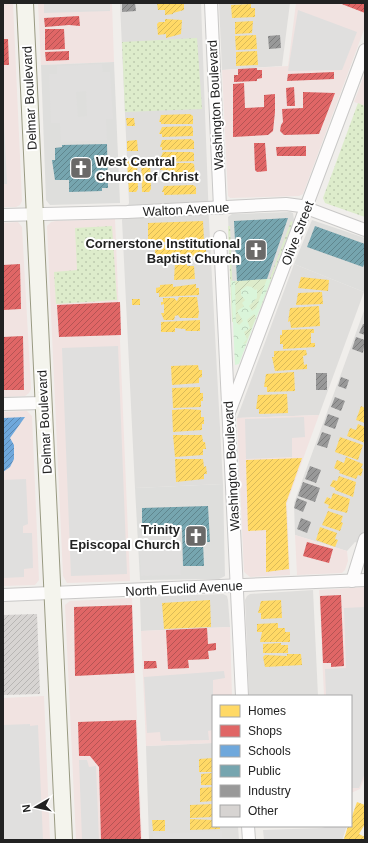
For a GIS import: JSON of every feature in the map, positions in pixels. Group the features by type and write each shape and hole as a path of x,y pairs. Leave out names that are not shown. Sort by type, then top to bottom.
{"main road":[{"name":"Delmar Boulevard","path":"25,3 51,594 64,840"}],"street":[{"name":"Washington Boulevard","path":"211,3 220,208"},
{"name":"Olive Street","path":"228,415 307,208 365,50"},
{"name":"Walton Avenue","path":"3,215 220,208 286,204 307,208 365,230"},
{"name":"Washington Boulevard","path":"220,237 242,695"},
{"path":"3,404 43,403"},
{"path":"352,581 365,540"},
{"name":"North Euclid Avenue","path":"3,595 365,580"},
{"path":"248,827 249,840"}],"shaded area":[{"path":"3,3 13,3 22,201 20,205 16,207 3,207"},
{"path":"38,3 112,3 114,62 41,65"},
{"path":"44,3 110,3 110,11 44,13"},
{"path":"120,3 201,3 209,221 223,484 135,488 122,220 129,203"},
{"path":"219,3 290,3 282,66 222,70"},
{"path":"296,3 365,3 365,27 303,194 299,196 230,198 228,196 222,70 288,66"},
{"path":"298,10 357,32 342,70 288,71"},
{"path":"114,62 120,203 50,205 46,200 41,65"},
{"path":"102,64 103,72 110,72 113,119 106,119 107,140 61,142 60,123 51,123 49,74 57,74 57,66","holes":["86,91 87,116 78,117 76,92"]},
{"path":"365,73 365,106 354,102"},
{"path":"3,103 7,184 3,184"},
{"name":"Cornerstone Institutional Baptist Church","path":"293,213 294,220 271,279 231,281 228,217 232,214"},
{"path":"115,219 130,581 67,583 63,576 47,226 51,222 56,221"},
{"path":"312,220 365,238 364,292 294,264"},
{"path":"18,222 22,227 31,389 25,396 3,397 3,223"},
{"path":"294,264 364,292 319,415 237,418"},
{"path":"365,308 365,546 355,542 347,551 295,535 294,503"},
{"path":"118,346 127,574 71,576 62,348"},
{"path":"27,411 32,416 39,580 35,585 3,586 3,412"},
{"path":"319,415 287,503 290,575 250,577 244,572 237,418"},
{"path":"304,417 305,437 292,438 292,457 246,459 245,419"},
{"path":"26,479 28,524 23,526 23,533 32,533 33,568 24,569 24,577 3,578 3,480"},
{"path":"223,484 225,576 219,579 140,580 135,488"},
{"path":"180,532 181,575 141,576 139,533"},
{"path":"295,535 347,551 348,561 345,570 342,573 297,575"},
{"path":"365,587 365,777 360,789 352,793 352,695 324,695 319,590"},
{"path":"313,590 318,695 249,695 245,600 250,594"},
{"path":"223,594 227,596 228,600 230,627 141,631 140,597"},
{"path":"132,598 142,840 76,840 65,605 70,601"},
{"path":"365,607 365,773 359,788 352,788 352,695 326,695 325,669 346,668 344,608"},
{"path":"230,627 232,695 212,695 212,743 146,746 141,631"},
{"path":"224,671 225,678 213,680 212,730 208,731 209,740 161,741 160,732 147,733 144,677"},
{"path":"44,696 50,840 3,840 3,698"},
{"path":"30,724 30,726 38,725 43,840 3,840 3,725"},
{"path":"212,743 212,827 238,827 239,840 149,840 146,746"},
{"path":"79,760 87,760 89,767 96,766 99,840 82,840"},
{"path":"347,827 342,840 264,840 263,830"},
{"path":"222,831 222,838 230,838 230,840 153,840 153,834"}],"green space":[{"path":"197,38 202,109 125,112 122,42"},
{"path":"358,103 365,106 365,217 325,203 323,198"},
{"path":"291,221 293,222 260,309 259,308"},
{"path":"112,226 117,300 56,304 54,272 77,270 75,228"},
{"path":"228,226 230,226 234,322 232,322"},
{"path":"267,279 256,308 252,311 249,306 257,298 257,289 255,290 252,287 247,286 241,290 241,295 245,300 242,303 244,306 237,311 243,321 239,325 236,322 235,281"},
{"path":"271,279 239,364 235,365 231,281"},
{"path":"254,314 256,317 246,343 243,344 247,339 244,332 250,328 247,320"}],"building: Homes":[{"path":"157,3 184,3 184,10 165,15 165,10 158,10"},
{"path":"251,4 251,8 255,8 255,17 232,18 231,5"},
{"path":"165,19 182,20 181,34 166,38 166,34 158,35 157,24 159,22 165,22"},
{"path":"253,21 252,33 235,34 235,22"},
{"path":"256,35 257,49 236,50 235,36"},
{"path":"257,51 258,65 236,66 236,52"},
{"path":"190,114 193,116 193,124 161,124 161,122 159,122 161,115"},
{"path":"126,118 134,118 135,126 127,126"},
{"path":"191,126 193,128 193,136 162,137 162,134 159,134 162,127"},
{"path":"191,139 194,141 194,149 162,150 162,147 160,147 162,140"},
{"path":"137,140 138,151 127,151 127,141"},
{"path":"163,152 192,152 194,153 194,161 163,162 163,159 160,159"},
{"path":"137,160 138,189 136,192 129,192 127,161"},
{"path":"141,160 150,160 151,189 149,192 142,192"},
{"path":"163,163 192,163 194,164 195,172 163,173 163,170 160,170"},
{"path":"193,185 196,187 196,194 164,195 164,192 162,192 164,186"},
{"path":"203,221 204,240 148,243 148,223"},
{"path":"206,241 206,256 155,258 155,245 194,244 194,242"},
{"path":"187,261 187,266 194,266 195,279 174,280 175,262"},
{"path":"301,277 329,280 328,291 298,288"},
{"path":"173,284 173,287 196,284 196,288 199,288 199,295 159,297 159,293 156,293 156,288 160,287 160,285"},
{"path":"322,292 323,304 296,305 298,293"},
{"path":"179,297 197,297 199,312 198,318 180,318 178,315 175,316 174,320 164,320 161,313 164,313 164,304 161,305 163,298 174,298 177,301"},
{"path":"132,299 140,299 140,305 132,305"},
{"path":"319,306 320,326 291,328 290,321 288,322 290,308"},
{"path":"200,320 200,331 186,331 185,329 175,328 175,332 161,332 161,322"},
{"path":"314,329 314,333 311,333 311,343 315,343 315,347 283,349 283,344 280,344 280,335 282,335 282,330"},
{"path":"306,350 307,355 303,356 304,365 307,364 307,369 275,371 272,357 274,357 274,351"},
{"path":"198,365 199,370 202,370 202,377 199,378 199,383 172,385 171,366"},
{"path":"294,372 295,391 267,392 267,387 264,387 266,374"},
{"path":"200,387 200,393 203,393 201,407 173,408 172,388"},
{"path":"287,394 288,413 259,414 259,409 256,409 258,395"},
{"path":"361,406 365,408 365,423 356,420"},
{"path":"172,410 201,410 201,417 204,417 202,430 173,432"},
{"path":"358,424 365,427 365,443 347,436 350,428 356,430"},
{"path":"173,435 202,435 206,449 203,449 203,455 175,457"},
{"path":"340,437 363,445 358,460 335,452"},
{"path":"346,457 363,464 361,468 363,469 361,476 358,475 356,479 339,473 340,471 334,468 337,460 344,463"},
{"path":"302,458 286,503 289,569 266,572 266,530 248,531 246,460"},
{"path":"175,459 203,459 207,474 204,474 204,479 176,482"},
{"path":"339,476 356,482 353,497 335,490 335,488 330,486 333,480 337,481"},
{"path":"333,493 350,499 347,513 328,508 329,505 324,503 327,497 331,499"},
{"path":"328,511 343,516 341,522 343,523 340,531 322,525"},
{"path":"320,527 337,533 335,539 338,540 335,547 316,540"},
{"path":"210,600 211,627 164,629 162,603"},
{"path":"281,600 282,618 261,619 261,613 258,613 261,601"},
{"path":"278,623 278,628 285,628 285,632 290,632 290,642 260,642 262,632 257,632 257,624"},
{"path":"281,643 281,645 288,645 288,653 263,653 263,644"},
{"path":"287,654 301,654 302,665 265,667 263,657 265,655 287,656"},
{"path":"212,758 212,772 199,772 199,759"},
{"path":"212,773 212,785 201,785 201,774"},
{"path":"212,787 212,801 200,802 200,788"},
{"path":"357,802 365,805 365,824 359,834 365,837 365,840 344,839 348,827 352,827 352,816"},
{"path":"212,804 212,817 190,818 190,805"},
{"path":"190,819 212,820 212,827 220,827 220,829 190,830"},
{"path":"152,820 165,820 165,831 153,831"}],"building: Shops":[{"path":"339,3 365,3 365,13"},
{"path":"79,16 80,26 69,25 45,27 44,18"},
{"path":"45,29 64,29 65,49 45,50"},
{"path":"3,39 8,39 9,65 3,65"},
{"path":"69,51 69,60 46,61 45,52"},
{"path":"257,68 257,70 262,70 262,78 257,79 257,81 234,82 234,75 238,75 238,69"},
{"path":"334,72 334,79 287,81 288,74"},
{"path":"244,83 245,108 264,107 264,95 275,94 273,131 268,135 233,137 233,84"},
{"path":"294,87 295,106 287,106 286,88"},
{"path":"303,92 335,93 319,134 284,135 280,131 283,122 282,109 303,108"},
{"path":"254,143 265,143 267,171 257,172 255,170"},
{"path":"306,146 306,156 277,156 276,147"},
{"path":"20,264 21,309 3,310 3,265"},
{"path":"120,302 121,335 59,337 57,305"},
{"path":"23,336 24,390 3,390 3,337"},
{"path":"307,542 333,549 329,563 303,556"},
{"path":"341,595 344,666 331,667 331,663 323,663 320,596"},
{"path":"132,605 134,673 75,676 74,607"},
{"path":"207,628 208,644 216,643 216,650 208,651 209,659 188,660 189,668 168,669 166,630"},
{"path":"144,661 156,661 157,668 144,669"},
{"path":"136,720 141,840 101,840 99,767 90,756 79,756 78,722"}],"building: Schools":[{"path":"25,417 10,438 14,445 14,459 10,467 3,472 3,418"}],"building: Public":[{"name":"West Central Church of Christ","path":"107,144 108,188 102,188 102,191 69,192 69,180 55,180 52,160 55,160 55,148 62,147 62,145"},
{"name":"Cornerstone Institutional Baptist Church","path":"288,218 267,279 237,281 234,221"},
{"path":"315,226 365,244 365,262 363,267 307,247"},
{"name":"Trinity Episcopal Church","path":"208,506 210,542 203,542 204,566 183,566 182,529 142,531 142,508"}],"building: Industry":[{"path":"122,3 135,3 136,11 122,12"},
{"path":"280,35 281,48 269,49 268,36"},
{"path":"363,324 365,324 365,335 359,333"},
{"path":"356,337 365,340 363,353 352,349"},
{"path":"316,373 327,373 327,390 316,390"},
{"path":"341,377 349,380 346,389 338,386"},
{"path":"335,397 345,401 341,411 331,407"},
{"path":"328,414 339,418 335,429 324,425"},
{"path":"322,432 331,435 327,448 317,445"},
{"path":"310,466 321,470 316,483 305,479"},
{"path":"303,482 320,488 315,502 298,496"},
{"path":"297,498 307,502 303,512 294,508"},
{"path":"301,518 311,522 307,533 297,529"}],"building: Other":[{"path":"37,614 40,694 3,695 3,615"}],"place":[{"name":"West Central Church of Christ","path":"81,168"},
{"name":"Cornerstone Institutional Baptist Church","path":"256,250"},
{"name":"Trinity Episcopal Church","path":"196,536"}]}
